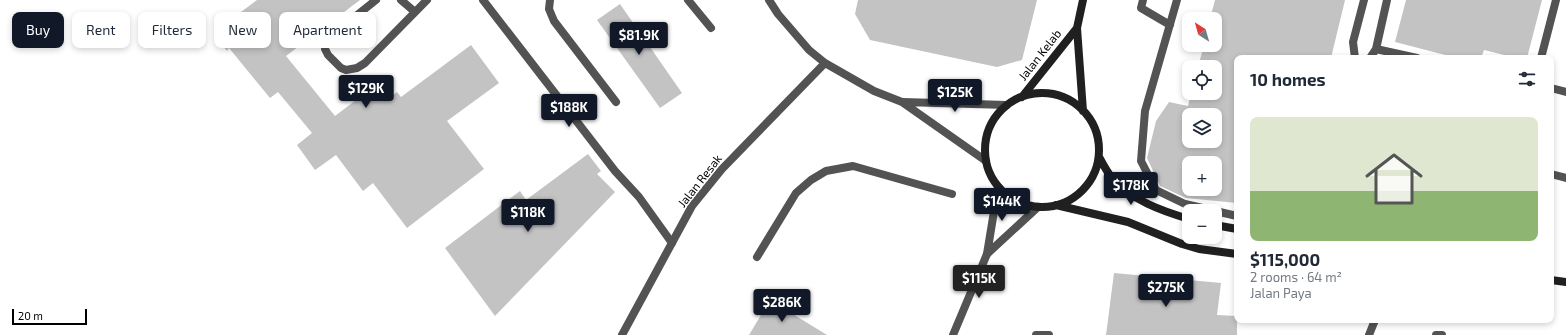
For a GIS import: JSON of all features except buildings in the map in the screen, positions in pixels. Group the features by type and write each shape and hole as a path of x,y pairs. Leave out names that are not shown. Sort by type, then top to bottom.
{"main road":[{"name":"Jalan Kelab","path":"1083,0 1077,28 1083,111"},
{"name":"Jalan Kelab","path":"1022,97 1077,28"},
{"path":"1038,93 1055,94 1070,100 1083,111 1093,124 1098,140 1099,157 1094,173 1084,188 1071,199 1056,205 1038,207 1023,204 1009,197 998,187 990,174 986,161 985,145 989,130 997,116 1007,105 1022,97 1038,93"},
{"path":"1099,157 1113,178 1134,196 1157,208 1182,217"},
{"path":"1056,205 1128,222 1182,244 1199,249 1234,254"},
{"path":"1222,226 1234,228"},
{"path":"1554,280 1566,282"}],"street":[{"path":"376,0 326,40 325,49 328,55 346,70 365,63 427,0"},
{"path":"401,0 415,12"},
{"path":"484,0 615,171 639,197 672,243"},
{"path":"550,0 549,9 554,21 616,102"},
{"path":"688,0 711,28"},
{"path":"769,0 778,14 809,50 825,63 874,91 902,102 986,161"},
{"path":"1143,0 1141,8 1170,25"},
{"path":"1176,0 1145,111 1141,161 1156,190 1185,204 1234,215"},
{"path":"1355,55 1353,42 1364,0"},
{"path":"1372,55 1376,48 1387,0"},
{"path":"1542,55 1556,0"},
{"path":"1376,48 1405,55"},
{"name":"Jalan Resak","path":"622,335 692,206 722,169 825,63"},
{"path":"1554,89 1566,92"},
{"path":"902,102 1007,105"},
{"path":"757,257 796,193 811,180 826,171 853,166 952,194"},
{"path":"1554,175 1566,178"},
{"path":"953,335 987,254 998,187"},
{"path":"987,254 1038,207"},
{"path":"1369,335 1374,323"},
{"path":"1036,335 1050,335"},
{"path":"1436,335 1442,335"}]}
